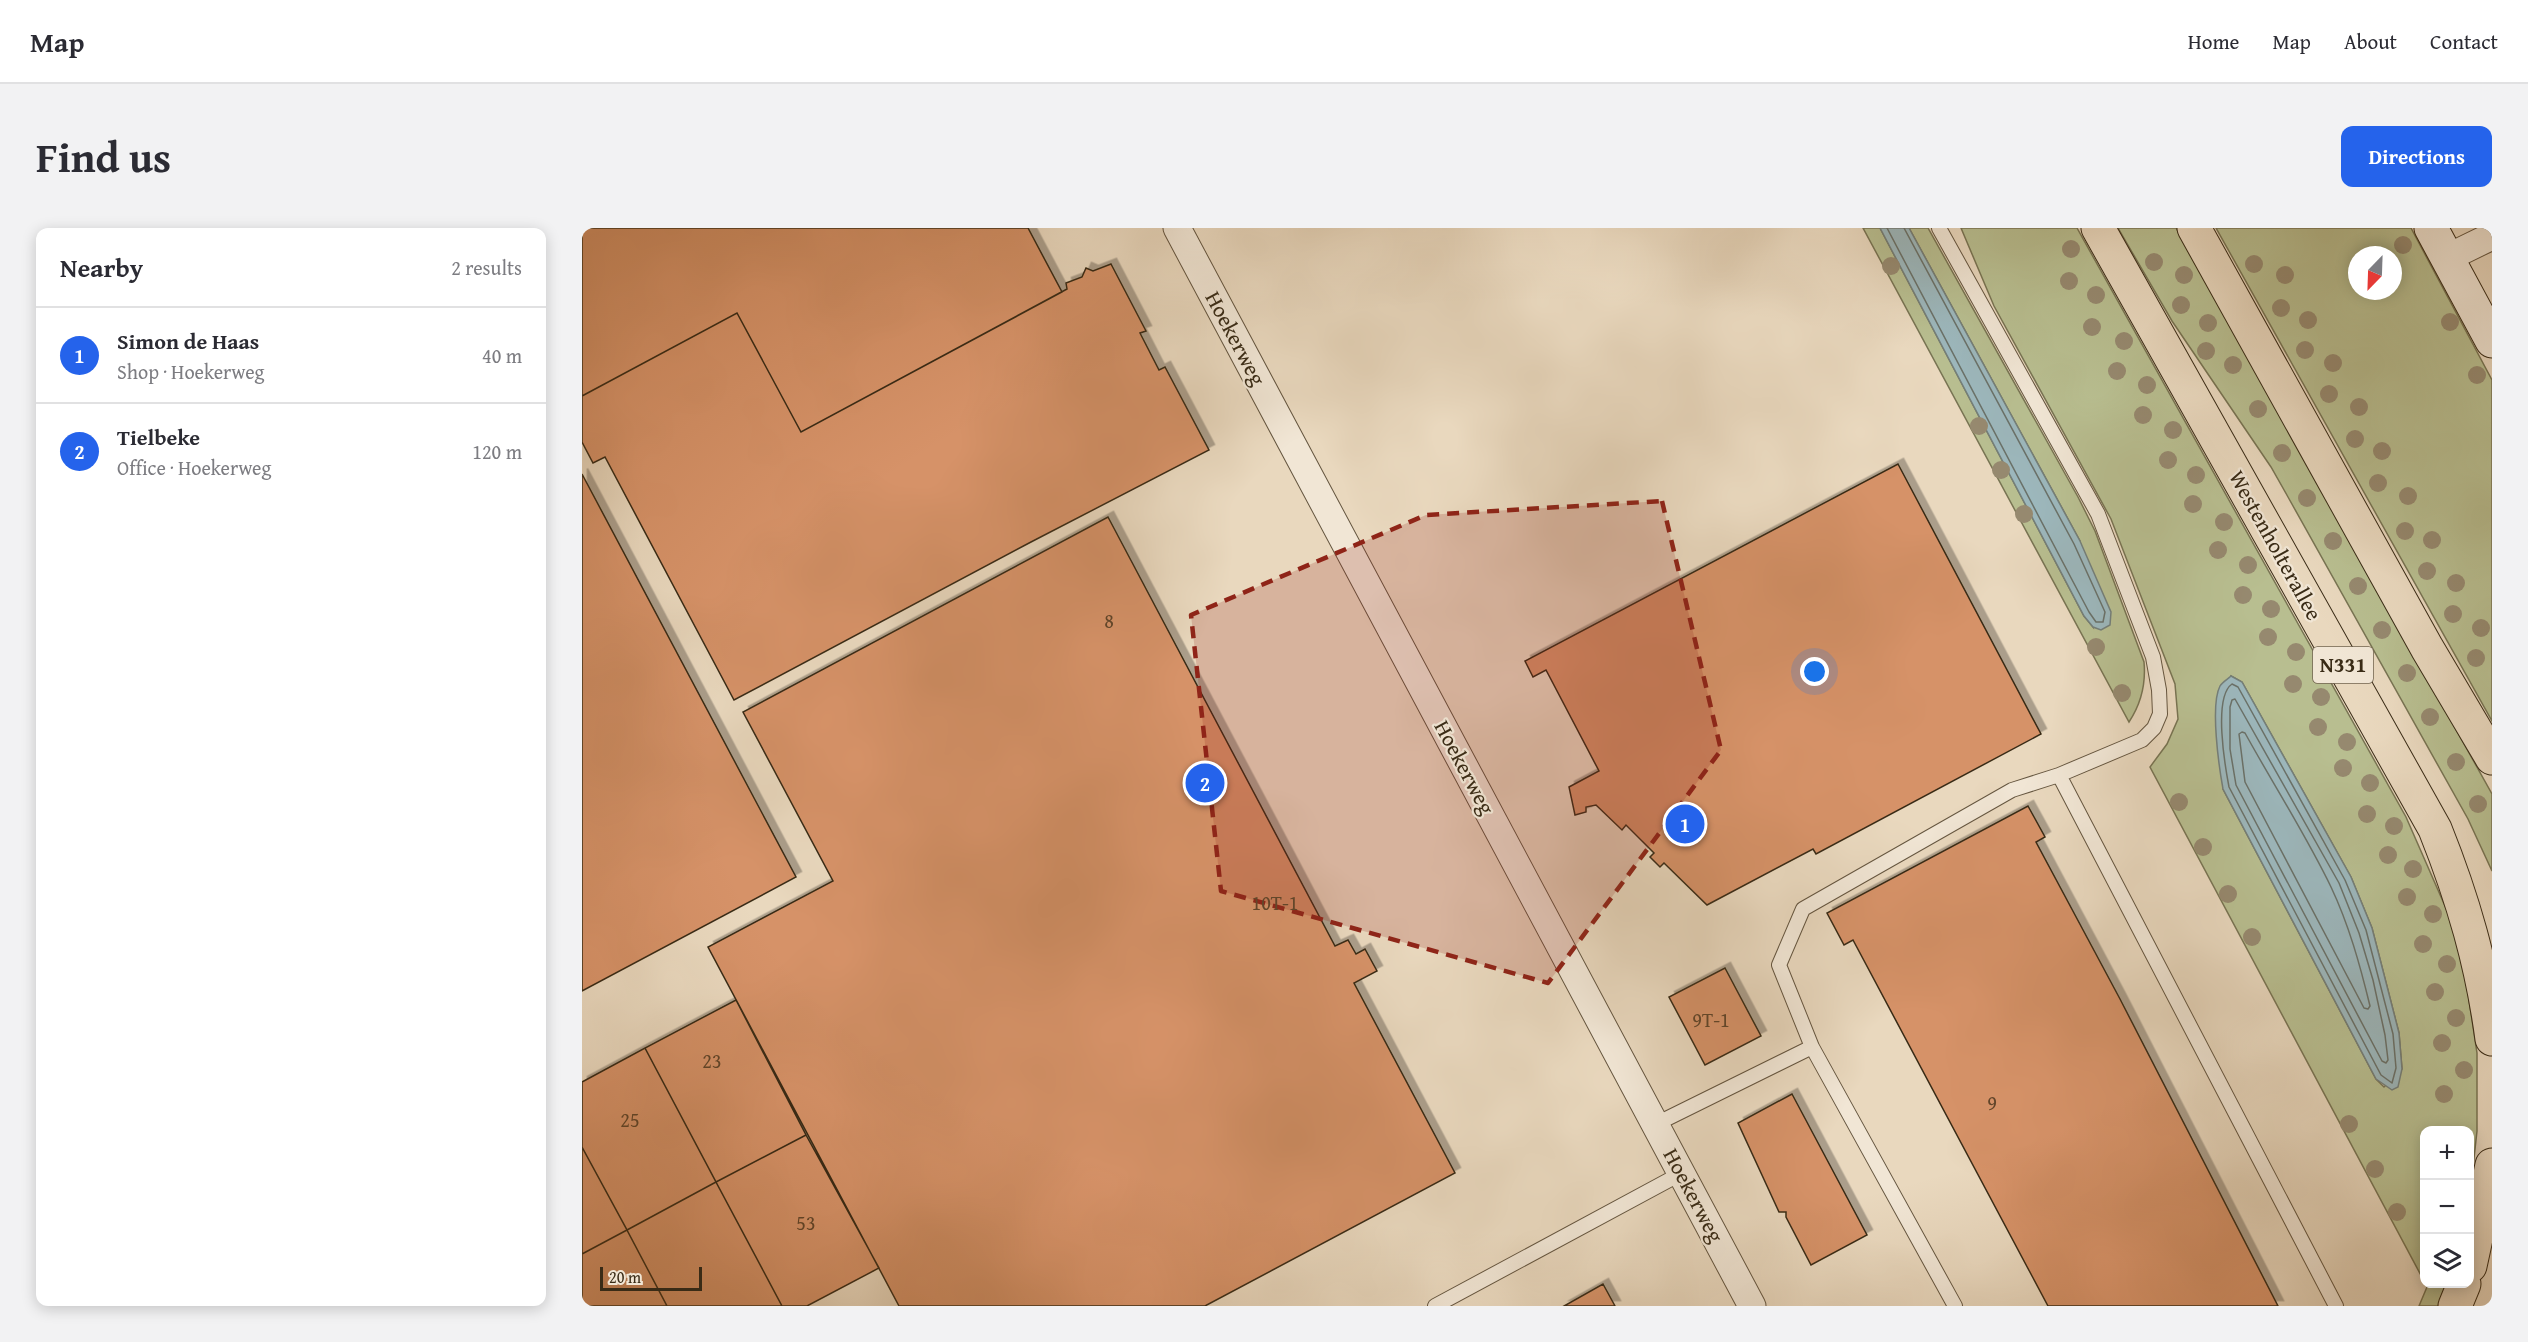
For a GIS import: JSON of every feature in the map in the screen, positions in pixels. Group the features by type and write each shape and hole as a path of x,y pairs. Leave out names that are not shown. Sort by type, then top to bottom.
{"main road":[{"name":"Westenholterallee","path":"2098,228 2435,829 2472,932 2481,968 2492,1039"},
{"path":"2194,228 2427,648 2492,758"},
{"path":"2474,1244 2492,1165"},
{"path":"2456,1306 2463,1288"}],"street":[{"name":"Hoekerweg","path":"1177,228 1752,1306"},
{"path":"2430,228 2492,341"},
{"path":"2447,258 2492,236"}],"lane":[{"path":"1939,228 2098,514 2153,657 2159,690 2160,714 2154,728 2142,740 2059,775 2012,790 1803,909 1779,965 1812,1047 1955,1306"},
{"path":"2059,775 2336,1306"},
{"path":"1656,1124 1812,1047"},
{"path":"1435,1306 1682,1173"}],"highlighted area":[{"path":"1662,501 1721,750 1548,983 1221,891 1191,615 1426,515"}],"green space":[{"path":"1863,228 1880,228 2084,616 2093,627 2080,541 1909,228 1928,228 2078,497 2095,531 2144,662 2142,694 2129,722"},
{"path":"1961,228 2077,228 2406,817 2452,922 2465,974 2477,1053 2477,1131 2474,1158 2474,1126 2420,1126 2420,1273 2150,767 2167,744 2178,719 2175,684 2111,519 1994,306","holes":["2231,676 2242,682 2351,877 2372,928 2399,1033 2402,1069 2384,1087 2376,1079 2223,789"]},
{"path":"2118,228 2176,228 2492,794 2492,871 2468,819 2271,467 2172,321"},
{"path":"2216,228 2411,228 2492,380 2492,721"},
{"path":"2427,1288 2445,1288 2438,1306 2419,1306"}],"water":[{"path":"1880,228 1909,228 2080,541 2111,612 2110,625 2101,630 2093,627 2084,616"},
{"path":"2231,676 2242,682 2351,877 2372,928 2399,1033 2402,1069 2398,1087 2392,1090 2376,1079 2223,789 2216,736 2216,707 2220,686"}],"building":[{"path":"582,228 1028,228 1062,292 801,432 737,313 582,396"},
{"path":"1111,264 1146,331 1140,333 1159,370 1165,367 1209,450 734,700 605,457 593,463 582,442 582,396 737,313 801,432 1067,289 1066,283 1082,277 1086,268 1093,271"},
{"path":"1898,464 2041,734 1816,854 1813,849 1707,905 1664,863 1660,867 1650,857 1654,853 1626,825 1622,830 1596,805 1586,807 1586,812 1575,815 1569,787 1599,771 1546,670 1533,677 1525,661"},
{"path":"582,474 796,877 582,991"},
{"path":"1108,517 1335,946 1348,940 1356,954 1365,949 1377,971 1354,983 1455,1173 1205,1306 899,1306 708,947 833,881 743,712"},
{"path":"2028,806 2045,837 2036,842 2120,999 2278,1306 2048,1306 1853,940 1844,945 1827,913"},
{"path":"1725,968 1761,1036 1705,1065 1669,997"},
{"path":"736,1000 806,1135 716,1182 645,1048"},
{"path":"645,1048 716,1182 627,1230 582,1147 582,1082"},
{"path":"1792,1094 1867,1235 1811,1265 1786,1217 1786,1212 1779,1212 1738,1123"},
{"path":"806,1135 879,1268 807,1306 782,1306 716,1182"},
{"path":"582,1147 627,1230 582,1254"},
{"path":"716,1182 782,1306 667,1306 627,1230"},
{"path":"627,1230 667,1306 582,1306 582,1254"},
{"path":"1603,1284 1615,1306 1564,1306"}],"place":[{"name":"Tielbeke","path":"1205,783"},
{"name":"Simon de Haas","path":"1685,824"}]}
